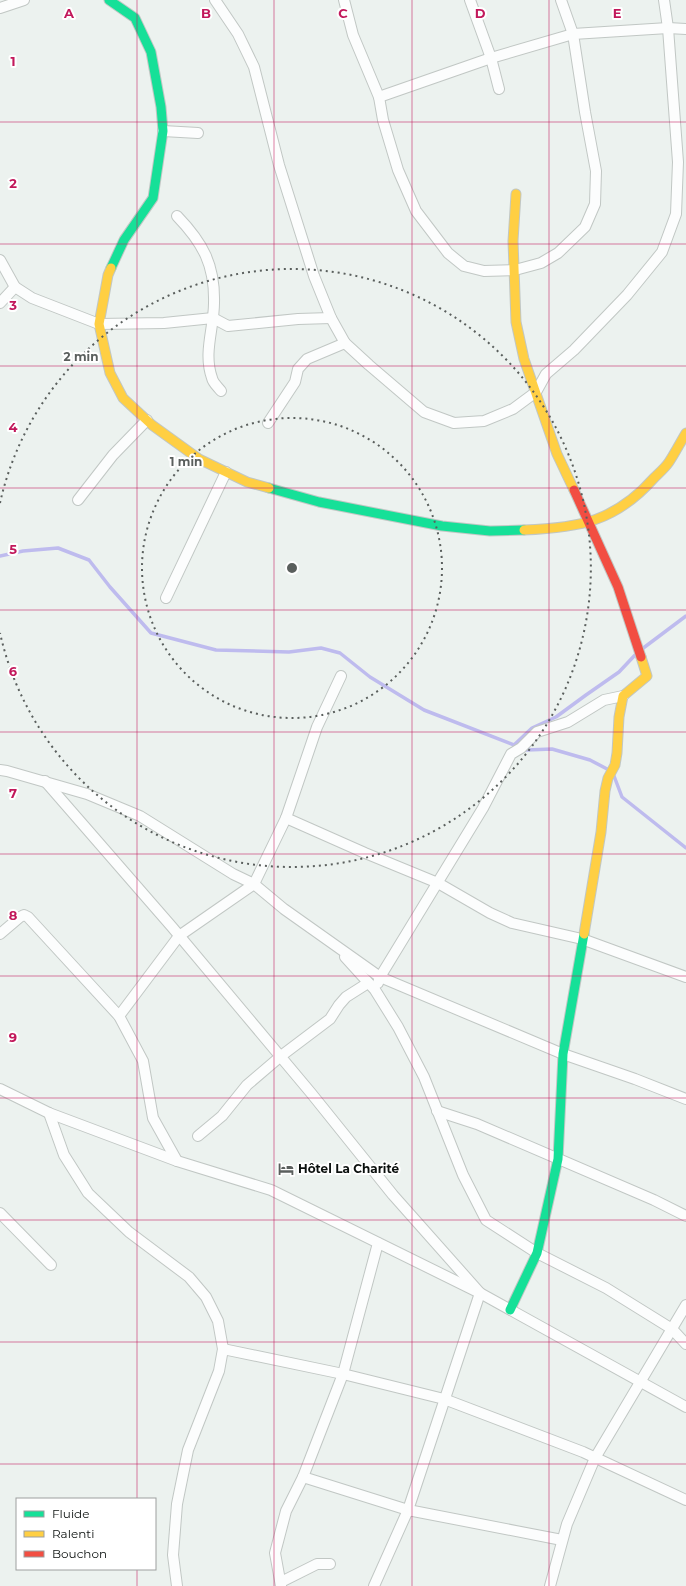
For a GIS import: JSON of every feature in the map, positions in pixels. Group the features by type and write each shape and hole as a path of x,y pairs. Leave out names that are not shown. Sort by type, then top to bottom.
{"street":[{"path":"0,8 24,0"},
{"path":"109,0 135,18 151,52 161,107 163,131 153,198 124,240 108,275 99,324 110,373 123,398 147,420 199,459 247,482 319,502 442,526 490,531 548,529 589,522 613,513 640,494 668,463 686,433"},
{"path":"215,0 238,34 254,67 279,165 314,276 331,318 345,343 424,412 454,423 484,421 513,409 536,392 546,374 590,334 627,295 662,252 676,214 682,162 664,0"},
{"path":"344,0 353,34 379,97 383,120 398,170 416,211 448,253 464,266 484,271 516,270 540,263 558,254 585,227 595,204 596,171 573,34 561,0"},
{"path":"470,0 491,58 499,89"},
{"path":"379,97 491,58 573,34 668,28 686,29"},
{"path":"163,131 198,133"},
{"path":"376,990 380,977 483,808 511,754 521,748 537,732 568,722 604,700 623,696 647,676 618,587 557,454 524,359 516,322 516,270 512,241 516,194"},
{"path":"177,216 198,241 208,258 213,282 214,304 208,342 209,362 212,379 221,391"},
{"path":"0,260 15,287 32,298 99,324 164,323 213,318 228,326 298,319 331,318"},
{"path":"0,303 15,287"},
{"path":"268,423 295,382 298,369 307,359 345,343"},
{"path":"78,500 114,455 147,420"},
{"path":"166,598 226,472"},
{"path":"119,1016 179,936 254,884 286,818 317,727 341,676"},
{"path":"510,1310 537,1253 558,1159 563,1054 601,832 605,791 608,778 615,765 619,717 623,696"},
{"path":"0,770 46,781 88,794 140,816 233,874 254,884 284,910 380,977 563,1054 635,1079 686,1099"},
{"path":"46,781 281,1056 393,1195 480,1293"},
{"path":"286,818 438,883 490,913 512,923 582,939 686,977"},
{"path":"0,934 20,917 24,915 28,917 119,1016 143,1061 153,1118 177,1161"},
{"path":"331,942 376,990 398,1027 424,1077 463,1175 486,1220 537,1253 606,1288 672,1329 686,1344"},
{"path":"198,1136 222,1116 247,1086 281,1056 330,1019 338,1004 368,983"},
{"path":"0,1089 49,1112 177,1161 271,1190 480,1293 686,1407"},
{"path":"437,1111 477,1124 654,1200 686,1216"},
{"path":"49,1112 64,1155 88,1193 129,1232 189,1278 206,1297 218,1322 223,1349 219,1371 188,1450 178,1504 173,1555 177,1586"},
{"path":"0,1214 51,1265"},
{"path":"330,1564 317,1564 281,1584 275,1553 286,1511 303,1477 344,1374 378,1243"},
{"path":"374,1586 408,1510 480,1293"},
{"path":"550,1586 567,1524 595,1458 639,1381 686,1305"},
{"path":"223,1349 344,1374 444,1399 595,1458 686,1500"},
{"path":"303,1477 408,1510 562,1540"}],"waterway":[{"path":"0,556 23,551 58,548 89,560 110,587 151,633 216,650 289,652 321,648 340,653 370,677 424,710 527,750 552,749 590,760 609,770"},
{"path":"642,649 686,616"},
{"path":"514,745 532,728 556,717 619,672 636,654"},
{"path":"614,776 622,797 686,848"}],"traffic: fast":[{"path":"109,0 135,18 151,52 161,107 163,131 153,198 124,240 111,268"},
{"path":"269,488 319,502 442,526 490,531 524,530"},
{"path":"510,1310 537,1253 558,1159 563,1054 584,934"}],"traffic: slow":[{"path":"516,194 513,241 516,322 524,359 557,454 574,490"},
{"path":"111,268 108,275 99,324 110,373 123,398 152,425 199,459 247,482 269,488"},
{"path":"524,530 580,524 611,513 626,504 664,468 686,433"},
{"path":"584,934 601,832 605,791 608,778 615,765 617,753 619,717 623,696 647,676 641,657"}],"traffic: jam":[{"path":"574,490 618,587 641,657"}],"place":[{"name":"Hôtel La Charité","path":"286,1169"}]}
